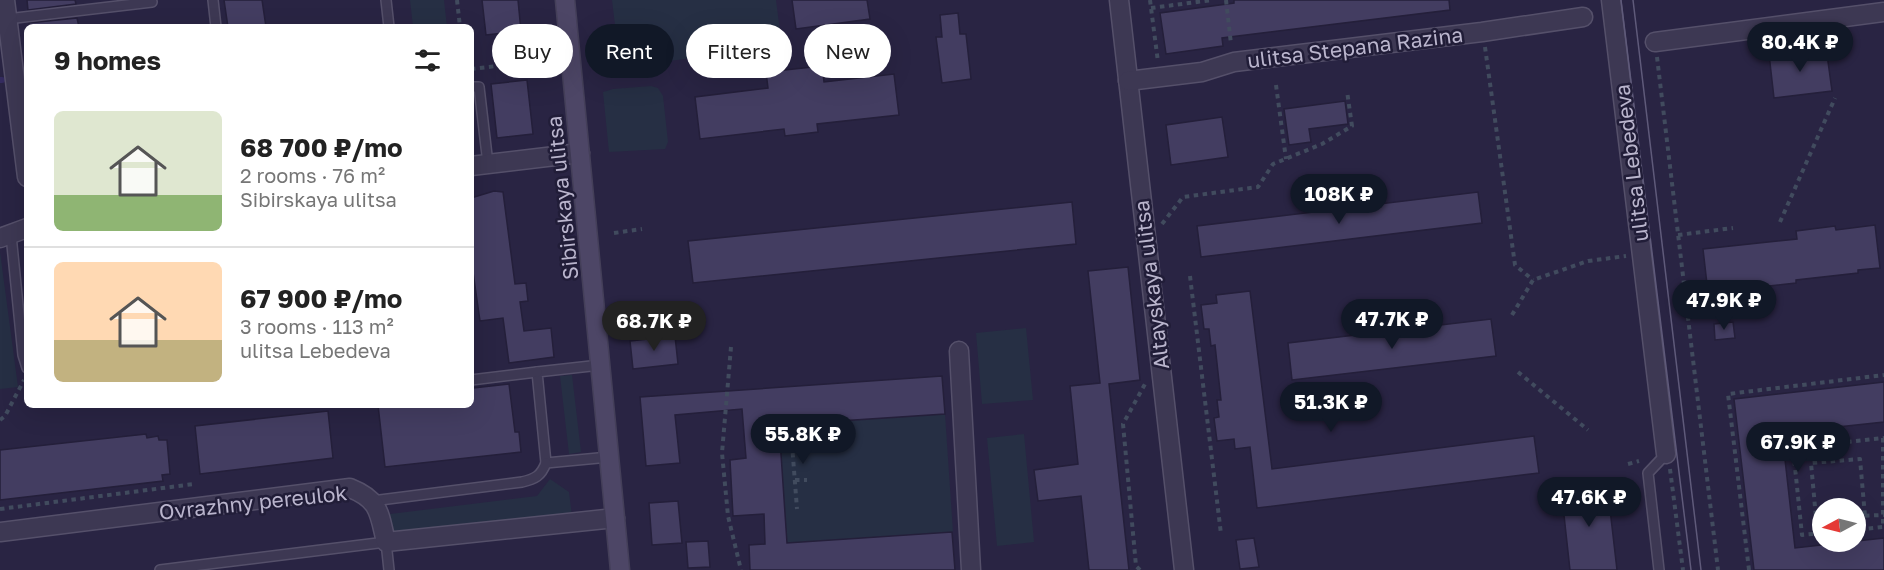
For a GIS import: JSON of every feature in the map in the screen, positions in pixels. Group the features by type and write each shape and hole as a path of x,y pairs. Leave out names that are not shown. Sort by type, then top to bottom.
{"main road":[{"name":"Sibirskaya ulitsa","path":"565,0 620,570"}],"street":[{"path":"5,0 24,153"},
{"name":"Altayskaya ulitsa","path":"1119,0 1184,570"},
{"name":"ulitsa Lebedeva","path":"1611,0 1666,454"},
{"path":"1655,42 1884,12"},
{"name":"ulitsa Stepana Razina","path":"1128,81 1202,72 1234,62 1482,32 1583,17"},
{"path":"480,165 580,153"},
{"path":"959,351 971,570"},
{"name":"Ovrazhny pereulok","path":"0,532 350,488 367,495 379,510 386,542"},
{"path":"386,542 615,518"}],"lane":[{"path":"213,0 216,24"},
{"path":"386,0 389,24"},
{"path":"7,19 152,2"},
{"path":"474,87 479,87 480,165"},
{"path":"13,234 24,358"},
{"path":"474,381 600,364"},
{"path":"372,501 522,483 536,478 546,463 537,372"},
{"path":"1659,570 1648,473 1666,454"},
{"path":"546,463 609,457"},
{"path":"160,570 386,542 389,570"}],"path":[{"path":"457,0 460,24"},
{"path":"1150,0 1160,77"},
{"path":"1151,8 1212,0"},
{"path":"1226,0 1234,62"},
{"path":"1482,32 1515,265 1533,280"},
{"path":"1655,42 1718,570"},
{"path":"474,69 492,67"},
{"path":"1276,85 1286,159"},
{"path":"1146,244 1183,197 1258,187 1273,164 1322,144 1352,126 1347,91"},
{"path":"1779,222 1835,98"},
{"path":"1678,235 1733,228"},
{"path":"614,232 642,229"},
{"path":"1512,315 1533,280 1588,261 1642,254"},
{"path":"1190,276 1221,534"},
{"path":"731,347 722,453 728,516 741,570"},
{"path":"1518,372 1588,430"},
{"path":"1749,570 1728,394 1884,375"},
{"path":"0,420 5,416 24,381"},
{"path":"1140,570 1136,566 1123,424 1145,383"},
{"path":"1812,534 1802,536 1792,448 1882,438 1883,527 1866,529"},
{"path":"792,444 797,508"},
{"path":"1666,454 1671,474 1683,570"},
{"path":"1814,498 1811,463 1860,459 1863,498"},
{"path":"795,480 807,480"},
{"path":"0,509 194,484"},
{"path":"1866,516 1883,515"}],"shaded area":[{"path":"410,0 444,0 447,24 413,24"},
{"path":"612,0 776,0 779,24 686,24 686,59 674,60 674,24 615,24"},
{"path":"651,86 658,88 663,96 668,142 665,149 609,152 603,92"},
{"path":"0,252 18,387 0,389"},
{"path":"1026,328 1033,400 982,404 976,333"},
{"path":"572,375 581,452 569,454 560,376"},
{"path":"945,414 953,532 787,543 779,425"},
{"path":"1024,434 1034,542 997,546 987,438"},
{"path":"550,479 569,492 572,516 393,539 390,514 537,496"}],"building":[{"path":"27,0 75,0 76,4 28,10"},
{"path":"224,0 262,0 266,24 228,24"},
{"path":"482,0 518,0 520,24 492,24 492,34 486,35"},
{"path":"792,0 867,0 870,19 833,24 804,24 804,28 796,29"},
{"path":"1234,0 1449,0 1450,10 1222,38 1223,46 1166,54 1160,13 1234,3"},
{"path":"958,13 960,34 966,34 971,79 942,83 936,37 942,37 940,15"},
{"path":"77,18 78,24 29,24"},
{"path":"1826,47 1832,91 1774,98 1769,54"},
{"path":"804,68 804,78 824,78 824,82 859,78 891,78 891,74 894,74 899,115 817,124 818,132 785,136 784,129 700,139 695,97 768,88 767,78 792,78 792,69"},
{"path":"527,80 533,134 497,138 491,84"},
{"path":"1345,101 1348,124 1309,129 1311,142 1289,145 1284,109"},
{"path":"1222,117 1228,157 1171,165 1166,125"},
{"path":"494,191 503,192 515,284 526,283 528,301 520,302 524,331 551,328 554,357 509,363 503,318 480,321 474,279 474,197"},
{"path":"1478,192 1482,223 1201,257 1197,226"},
{"path":"1072,202 1076,244 693,283 688,241"},
{"path":"1875,225 1880,268 1858,270 1858,273 1796,280 1796,283 1708,293 1703,249 1797,239 1796,231 1835,226 1836,230"},
{"path":"1128,267 1140,380 1109,384 1129,570 1089,570 1081,496 1038,501 1034,470 1078,464 1070,386 1100,383 1088,271"},
{"path":"1250,291 1272,469 1534,436 1539,473 1257,508 1250,447 1235,449 1234,439 1217,441 1214,418 1219,417 1217,400 1221,400 1215,345 1211,346 1209,329 1204,329 1201,305 1217,303 1216,295"},
{"path":"1491,319 1496,356 1292,380 1288,343"},
{"path":"1733,322 1735,338 1715,340 1714,324"},
{"path":"675,336 678,364 633,369 630,341"},
{"path":"942,376 945,414 779,425 787,543 952,532 955,570 750,570 749,545 765,544 764,514 733,516 730,460 746,458 742,409 675,415 680,463 646,466 640,397"},
{"path":"1884,382 1884,422 1782,433 1795,548 1812,546 1812,552 1866,552 1866,540 1884,538 1884,570 1754,570 1734,399"},
{"path":"509,384 515,432 519,432 521,452 385,467 378,408 474,408 474,388"},
{"path":"328,411 333,458 200,474 195,426"},
{"path":"146,434 147,438 158,436 159,440 167,440 170,474 162,475 163,481 0,500 0,450"},
{"path":"1607,483 1617,570 1570,570 1561,488"},
{"path":"678,501 682,543 652,545 649,503"},
{"path":"1254,538 1259,567 1240,569 1236,540"},
{"path":"708,541 710,567 688,568 686,542"}],"tram line":[{"path":"1621,0 1691,570"},
{"path":"1633,0 1701,570"}]}
